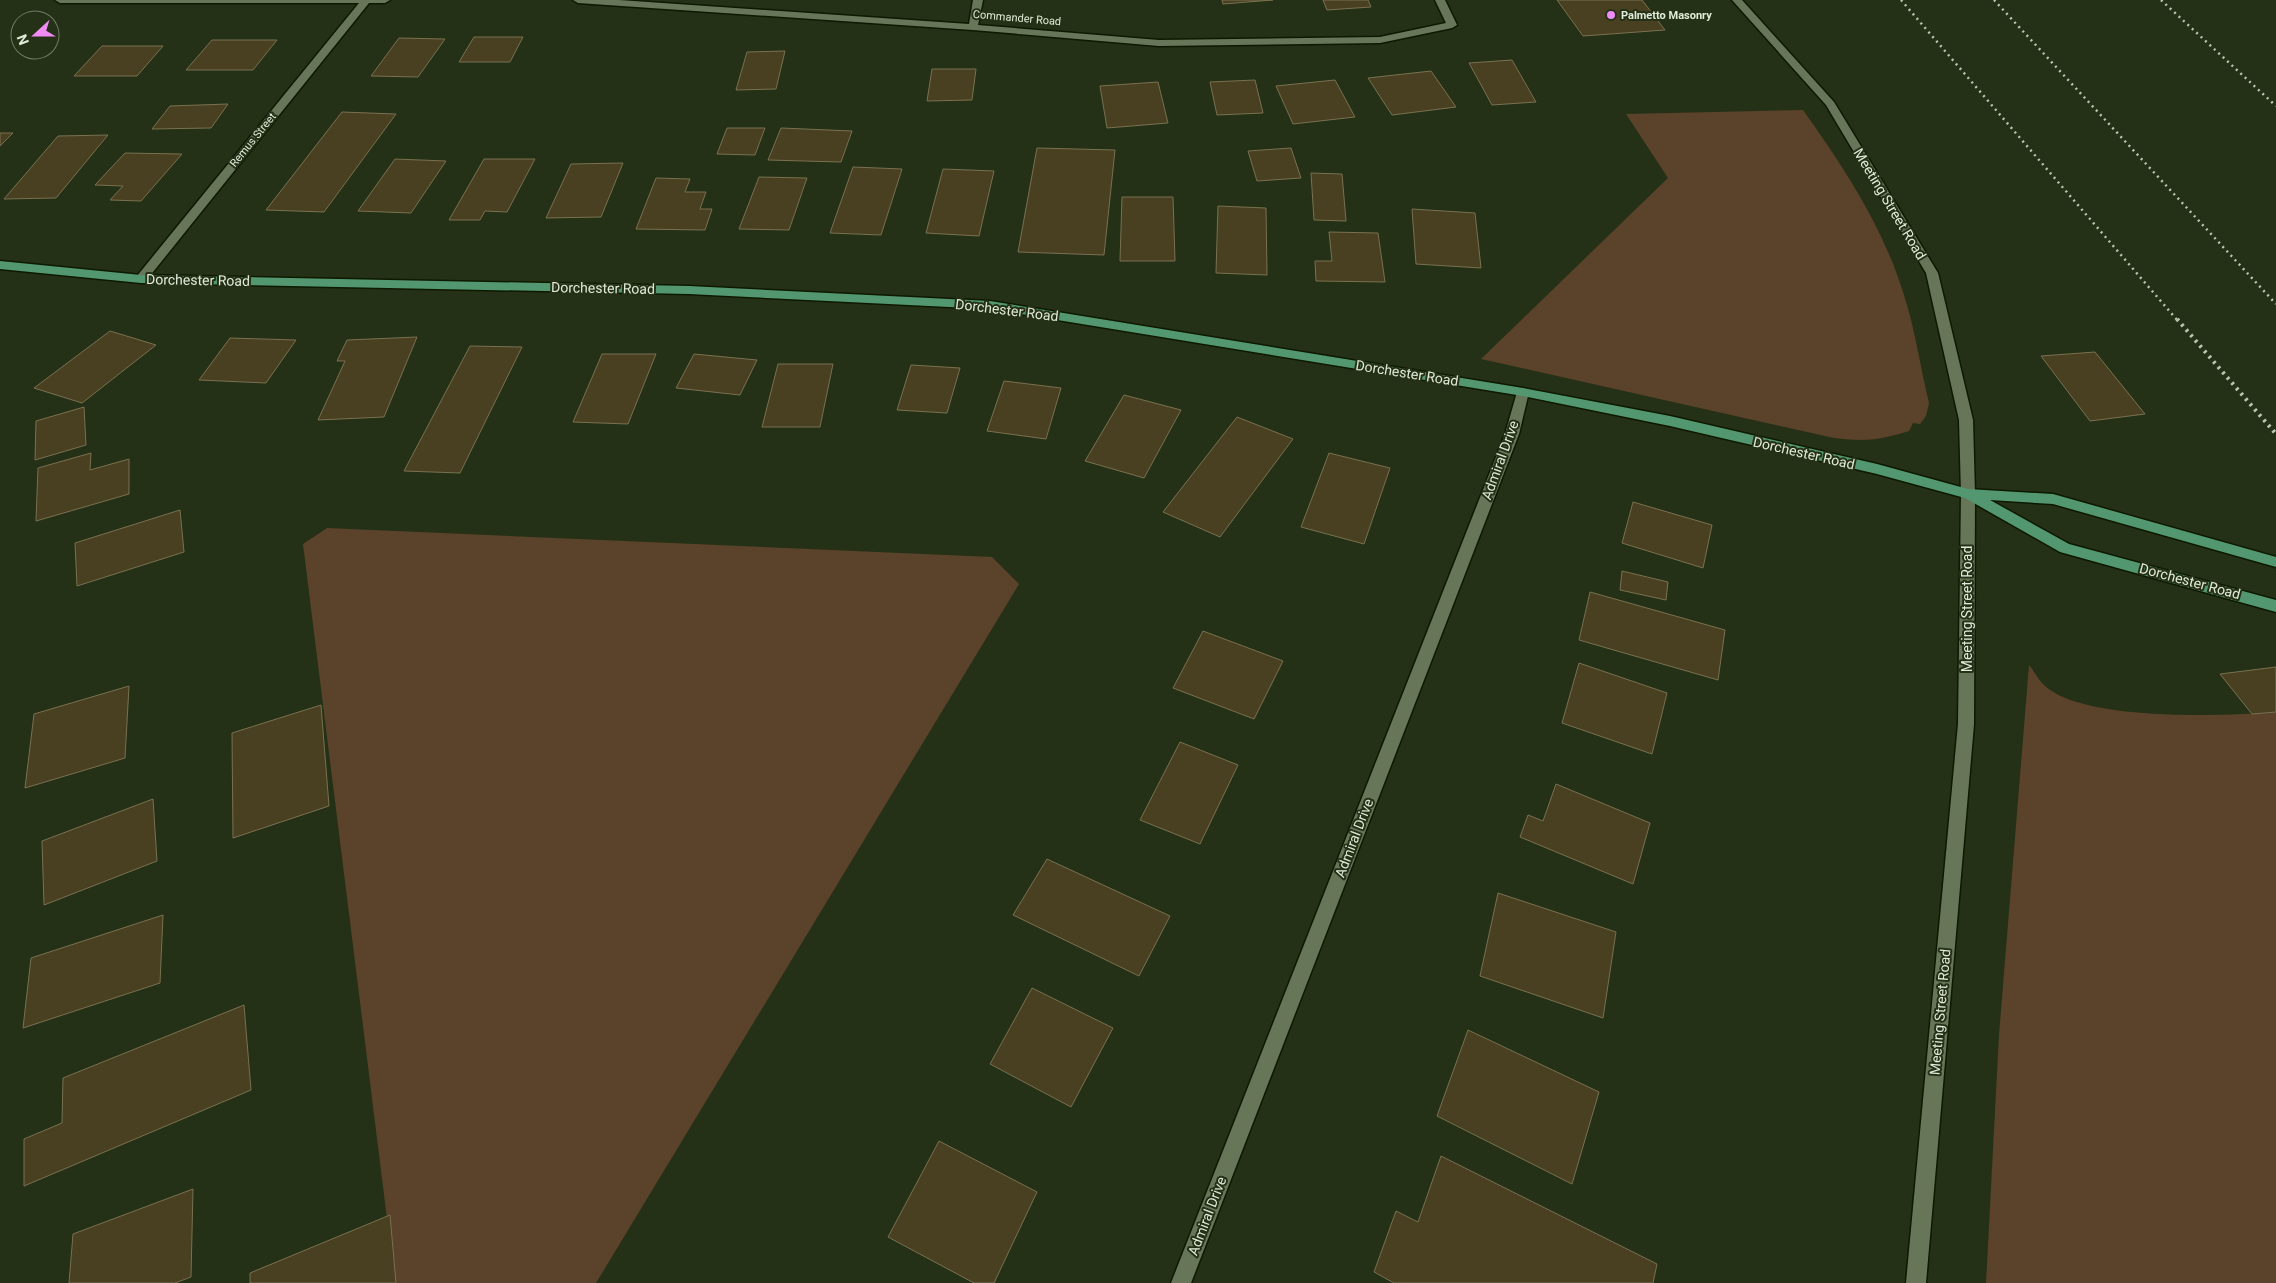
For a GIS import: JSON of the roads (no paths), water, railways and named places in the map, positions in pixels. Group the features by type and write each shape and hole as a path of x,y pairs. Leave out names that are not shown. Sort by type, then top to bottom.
{"main road":[{"name":"Dorchester Road","path":"0,265 141,279 689,290 990,305 1523,392 1670,421 1877,469 1968,494 2053,499 2276,562"},
{"name":"Dorchester Road","path":"1968,494 2065,548 2276,606"}],"street":[{"path":"60,0 385,0"},
{"name":"Remus Street","path":"141,279 366,0"},
{"name":"Commander Road","path":"578,0 973,27 1159,43 1380,40 1452,25 1440,0"},
{"path":"973,27 978,0"},
{"name":"Meeting Street Road","path":"1737,0 1830,104 1932,273 1966,420 1968,494 1966,724 1916,1283"},
{"name":"Admiral Drive","path":"1181,1283 1508,443 1523,392"}],"railway":[{"path":"1901,0 2178,321"},
{"path":"1994,0 2276,304"},
{"path":"2161,0 2276,106"},
{"path":"2177,319 2276,434"}],"place":[{"name":"Palmetto Masonry","path":"1611,15"}]}
